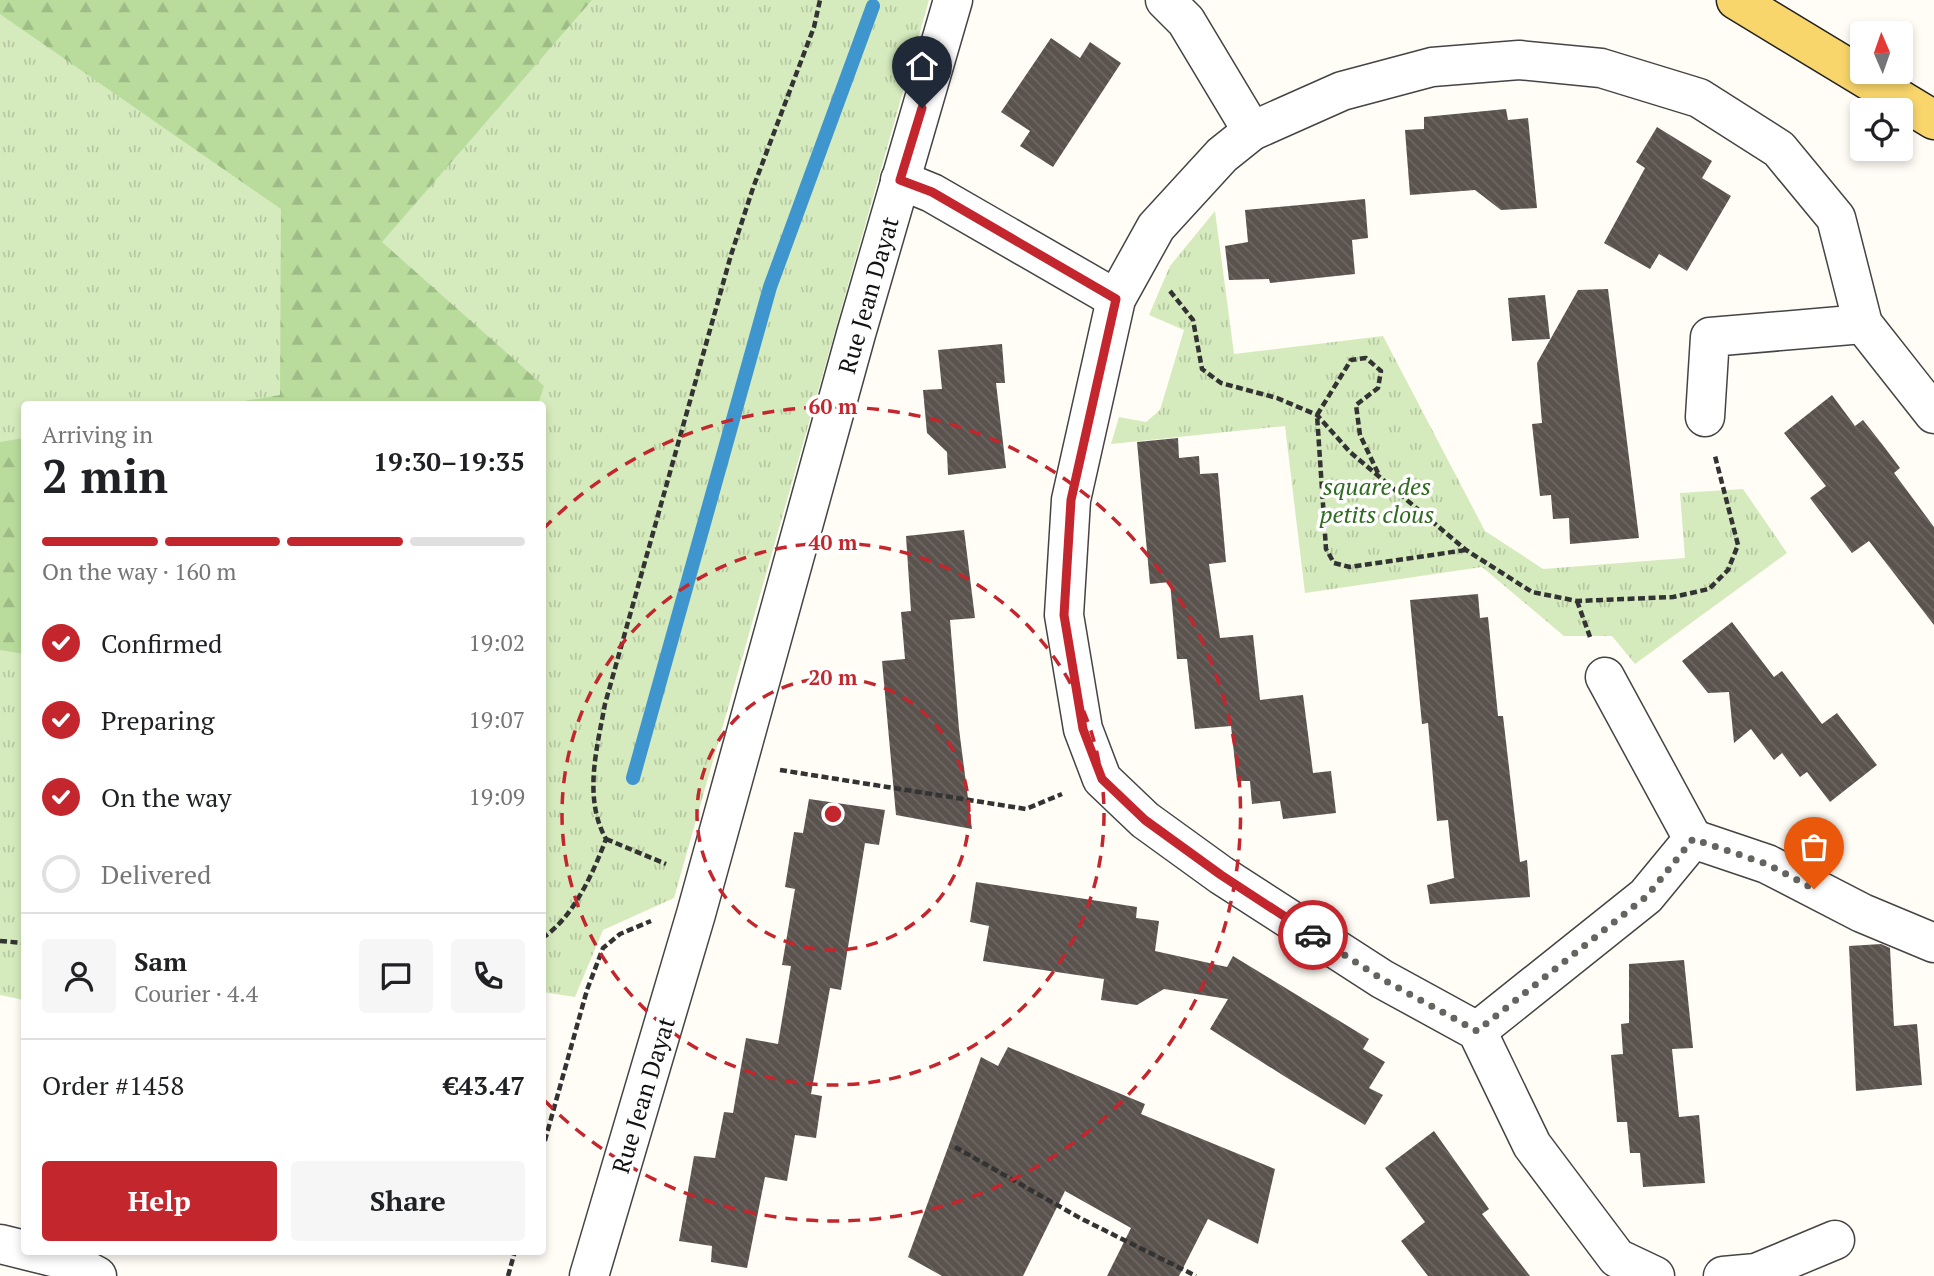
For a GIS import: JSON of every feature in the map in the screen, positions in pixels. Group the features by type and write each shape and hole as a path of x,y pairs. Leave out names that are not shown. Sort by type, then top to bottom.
{"main road":[{"path":"1736,0 1934,120"}],"street":[{"name":"Rue Jean Dayat","path":"589,1276 701,897 900,180 953,0"},
{"path":"1165,0 1186,21 1252,131"},
{"path":"1656,1276 1617,1258 1532,1145 1477,1031 1382,979 1221,875 1145,820 1102,779 1083,729 1064,615 1071,500 1124,285 1156,227 1222,155 1252,131 1342,91 1432,66 1519,61 1601,68 1699,98 1779,149 1836,218 1863,324 1934,414"},
{"path":"900,180 932,192 1124,285"},
{"path":"1705,417 1710,337 1863,324"},
{"path":"1605,677 1693,839 1767,864 1862,914 1934,943"},
{"path":"1477,1031 1647,896 1693,839"},
{"path":"1723,1276 1756,1273 1835,1240"},
{"path":"0,1244 21,1249"},
{"path":"45,1255 69,1261 97,1276"}],"path":[{"path":"701,897 606,839 599,827 593,778 605,704 731,255 753,188 814,27 820,0"},
{"path":"1124,285 1175,294 1193,320 1202,369 1220,383 1277,398 1317,415 1350,452 1466,550 1532,592 1577,601 1672,597 1709,589 1728,570 1738,545 1705,417"},
{"path":"1380,477 1360,435 1356,405 1378,388 1381,371 1366,358 1351,360 1317,415 1326,549 1334,563 1350,567 1466,550"},
{"path":"737,763 1026,809 1102,779"},
{"path":"546,934 567,913 597,863 606,839"},
{"path":"546,1137 587,990 603,948 640,924 701,897"},
{"path":"0,941 21,943"},
{"path":"955,1147 1080,1217 1196,1276"},
{"path":"508,1276 514,1255"}],"green space":[{"path":"0,0 929,0 674,898 603,930 575,997 546,992 546,401 21,401 21,999 0,995"},
{"path":"0,0 592,0 382,242 544,386 539,401 245,401 280,395 281,209 0,14"},
{"name":"square des petits clous","path":"1215,211 1234,354 1383,336 1485,531 1543,569 1685,558 1680,493 1743,489 1787,553 1635,664 1612,636 1564,636 1482,567 1305,593 1285,426 1111,444 1119,417 1146,422 1160,410 1184,330 1149,315 1170,266"},
{"path":"21,438 21,654 0,650 0,442"}],"building":[{"path":"1051,38 1080,58 1090,42 1121,63 1053,167 1020,146 1030,131 1001,112"},
{"path":"1506,109 1508,120 1528,118 1537,208 1501,210 1475,190 1410,195 1405,130 1424,129 1424,117"},
{"path":"1657,127 1712,161 1702,178 1731,196 1687,271 1659,254 1650,269 1604,243 1645,168 1636,162"},
{"path":"1365,199 1368,238 1352,240 1355,274 1270,283 1269,279 1229,280 1225,246 1248,242 1245,210"},
{"path":"1608,289 1639,538 1570,544 1569,518 1553,519 1551,495 1540,496 1532,424 1542,423 1537,363 1578,290"},
{"path":"1545,295 1550,339 1512,341 1508,298"},
{"path":"1002,344 1005,383 996,383 1006,468 948,475 947,452 927,433 923,390 942,389 938,350"},
{"path":"1832,395 1855,426 1863,420 1882,444 1900,468 1894,473 1934,527 1934,625 1869,541 1852,553 1810,498 1826,486 1784,433"},
{"path":"1178,438 1179,458 1199,456 1200,474 1218,473 1226,562 1209,564 1220,638 1253,635 1260,700 1303,695 1313,773 1331,771 1336,813 1283,819 1280,801 1252,804 1250,781 1237,781 1231,726 1195,729 1187,659 1177,659 1170,582 1150,584 1137,442"},
{"path":"964,530 975,618 950,620 959,729 972,829 896,815 882,661 905,659 901,612 911,611 906,536"},
{"path":"1478,594 1480,618 1488,617 1498,716 1503,716 1520,862 1527,860 1530,897 1430,904 1427,885 1454,878 1448,820 1437,821 1428,723 1422,724 1410,600"},
{"path":"1732,622 1774,677 1782,671 1822,724 1837,713 1877,765 1830,802 1807,772 1800,777 1782,753 1774,760 1751,729 1734,743 1729,692 1708,693 1682,661"},
{"path":"809,799 885,810 879,845 865,843 841,990 830,988 811,1094 822,1096 816,1138 795,1135 787,1181 765,1177 747,1268 711,1262 712,1246 679,1241 694,1156 715,1158 724,1112 733,1113 746,1038 778,1044 791,966 782,965 795,889 785,887 794,832 803,833"},
{"path":"976,882 1137,907 1136,918 1159,921 1155,951 1227,967 1233,956 1369,1039 1363,1049 1385,1062 1369,1088 1383,1095 1365,1125 1284,1076 1210,1029 1228,999 1164,989 1137,1005 1101,1000 1104,979 983,961 989,926 970,922"},
{"path":"1881,944 1890,948 1894,1026 1917,1024 1922,1085 1856,1091 1849,946"},
{"path":"1684,960 1693,1048 1672,1049 1679,1117 1699,1115 1705,1183 1643,1187 1640,1153 1630,1153 1627,1122 1617,1122 1611,1055 1623,1054 1621,1024 1629,1023 1629,964"},
{"path":"1008,1047 1145,1104 1141,1114 1275,1169 1258,1244 1208,1219 1179,1276 1107,1276 1131,1228 1065,1191 1023,1276 942,1276 908,1257 981,1057 998,1066"},
{"path":"1434,1131 1489,1209 1482,1214 1530,1276 1428,1276 1401,1241 1425,1222 1385,1168"}],"waterway":[{"path":"633,778 770,287 873,6"}],"way so far":[{"path":"1313,935 1382,979 1477,1031 1647,896 1693,839 1767,864 1814,889"}],"route":[{"path":"922,108 900,180 932,192 1116,299 1071,500 1064,615 1070,667 1083,729 1102,779 1145,820 1221,875 1313,935"}]}
